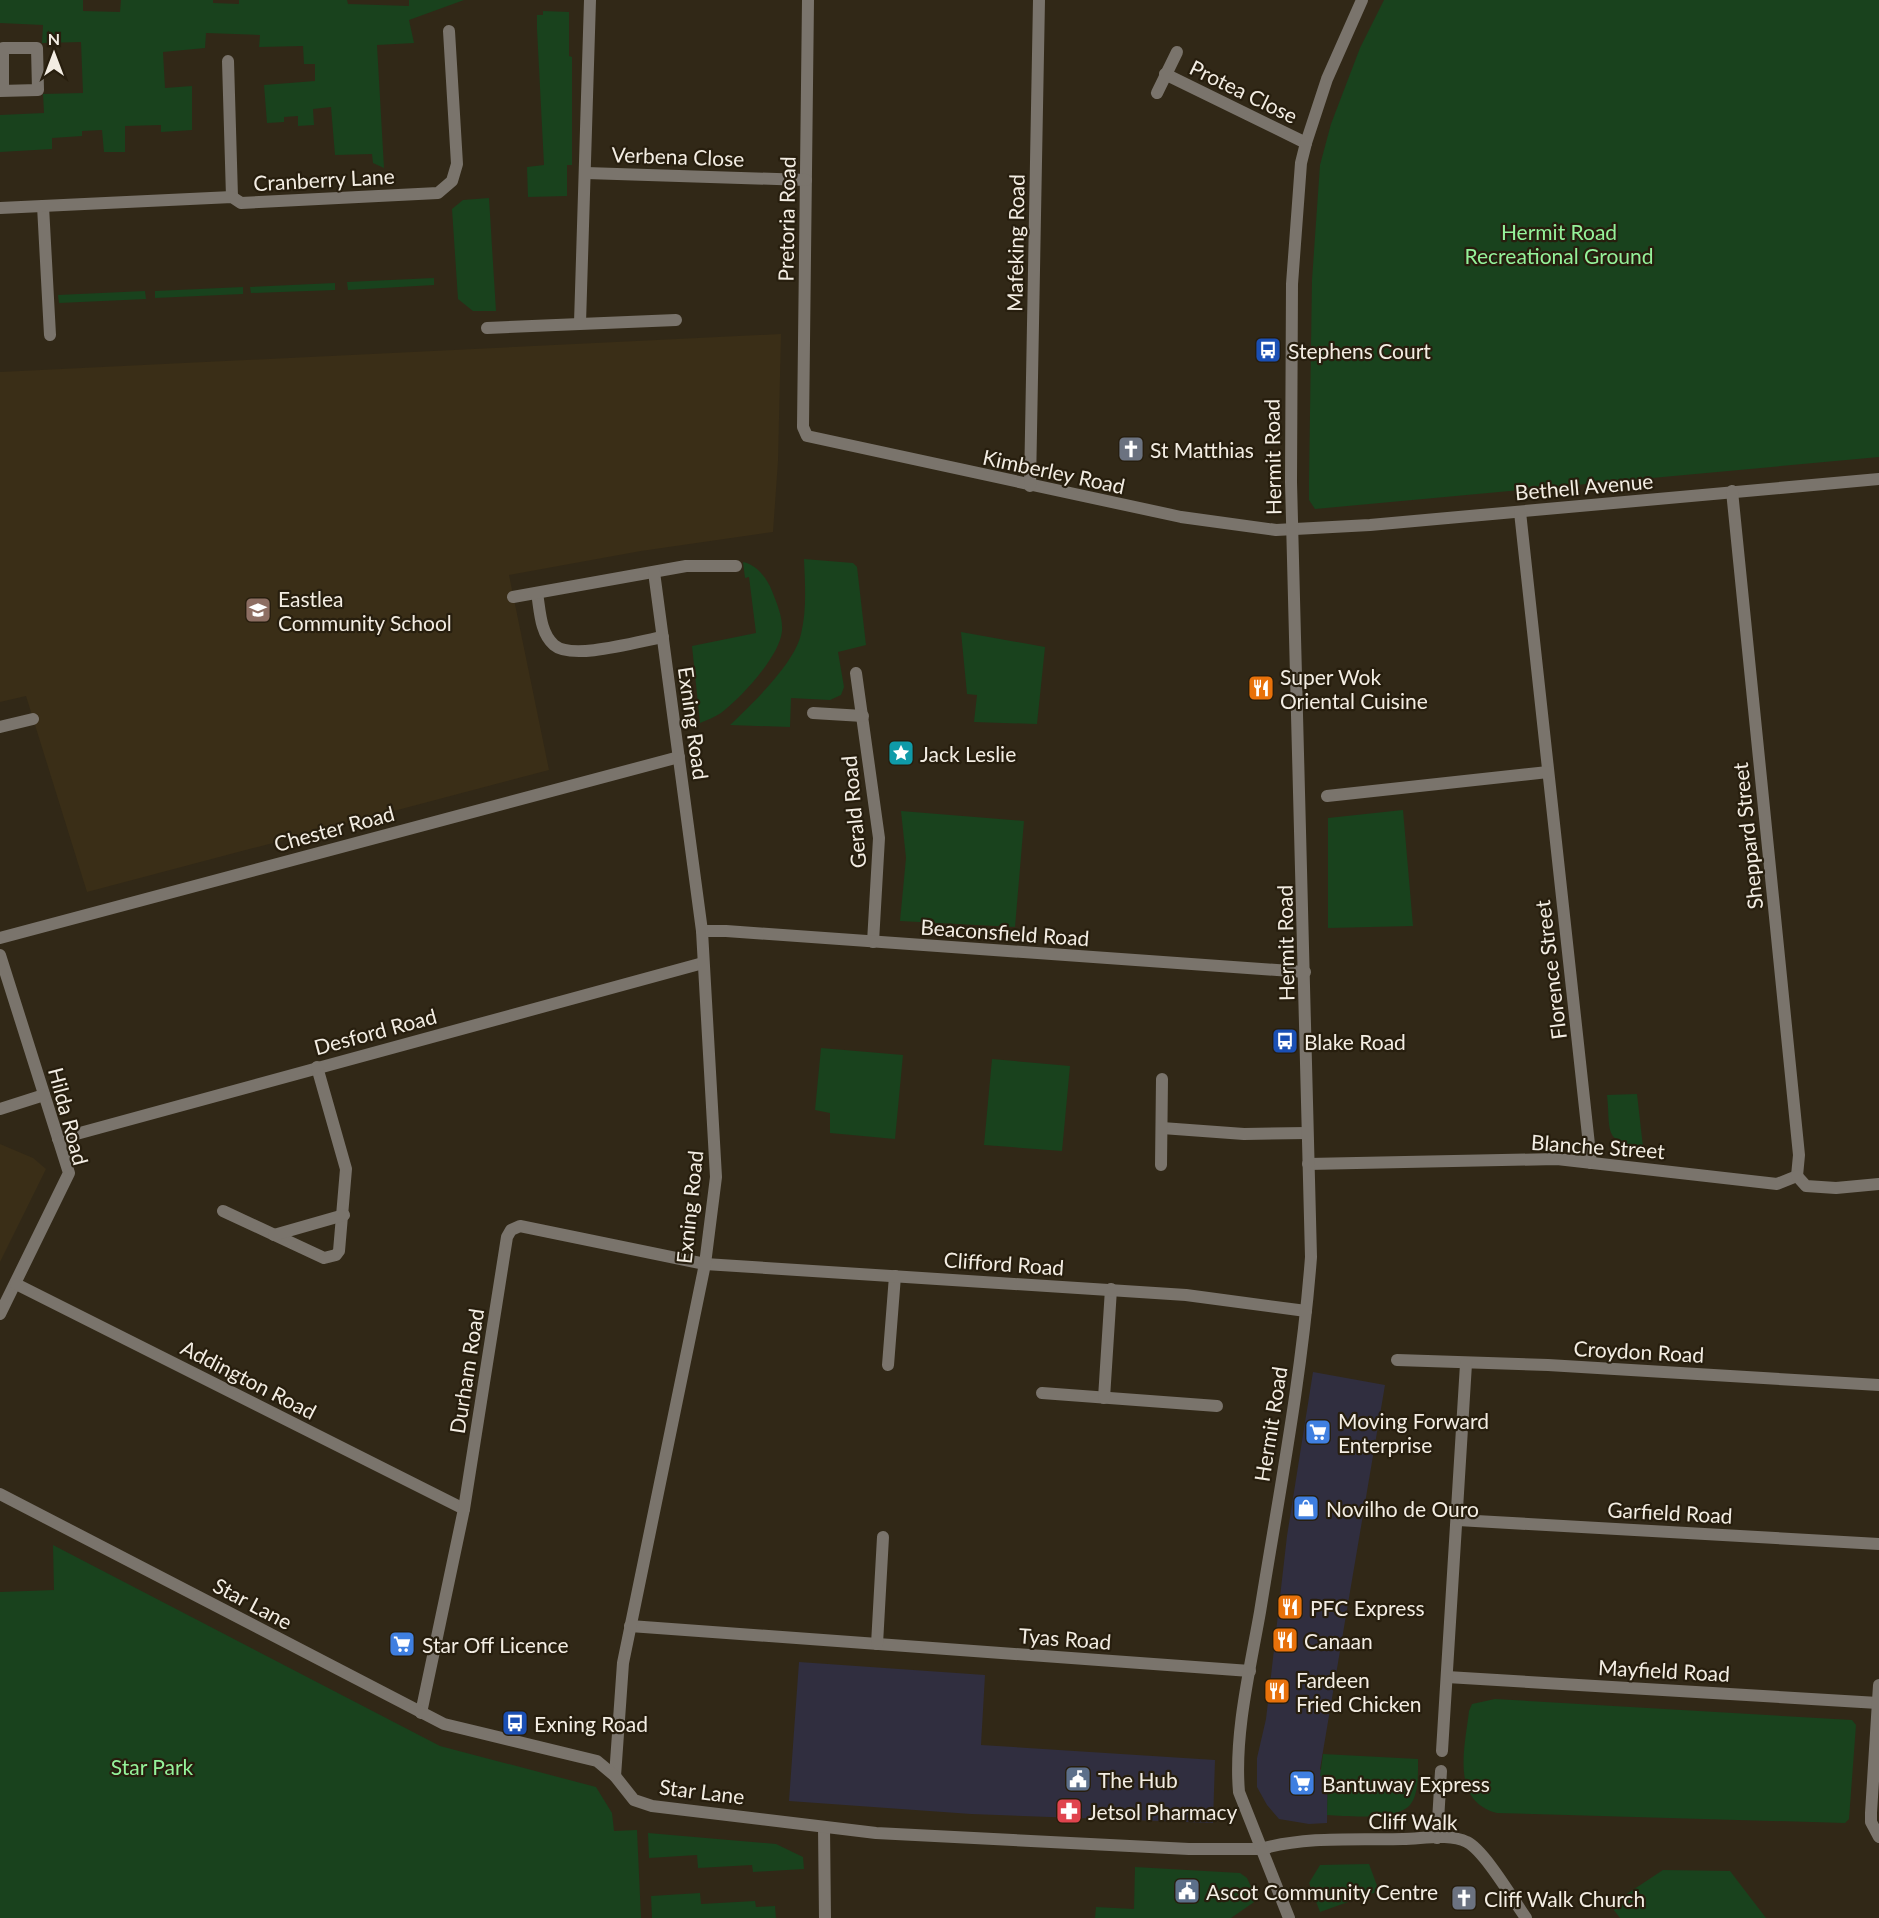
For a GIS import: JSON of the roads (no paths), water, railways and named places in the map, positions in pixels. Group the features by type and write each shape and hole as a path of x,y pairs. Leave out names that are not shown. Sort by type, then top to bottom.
{"street":[{"name":"Verbena Close","path":"580,323 590,0"},
{"name":"Pretoria Road","path":"807,436 803,427 808,0"},
{"name":"Mafeking Road","path":"1030,486 1040,0"},
{"name":"Hermit Road","path":"1289,1918 1239,1792 1237,1774 1250,1671 1306,1311 1311,1257 1291,482 1292,284 1301,163 1327,79 1362,0"},
{"name":"Cranberry Lane","path":"0,208 232,197 241,203 438,193 452,181 457,164 449,31"},
{"path":"3,48 37,48 38,90 2,91 3,48"},
{"name":"Protea Close","path":"1157,93 1177,52"},
{"path":"228,61 232,197"},
{"name":"Protea Close","path":"1165,74 1306,143"},
{"name":"Verbena Close","path":"586,173 806,180"},
{"path":"43,206 50,335"},
{"path":"487,328 676,320"},
{"name":"Kimberley Road","path":"807,436 1181,518 1294,531"},
{"name":"Bethell Avenue","path":"1294,531 1879,479"},
{"name":"Sheppard Street","path":"1732,491 1799,1155 1797,1176"},
{"name":"Florence Street","path":"1520,512 1591,1163"},
{"path":"513,597 686,566 736,566"},
{"name":"Exning Road","path":"615,1776 623,1663 705,1264 716,1166 702,931 654,572"},
{"path":"537,593 543,627 554,645 567,651 583,651 663,638"},
{"name":"Gerald Road","path":"856,674 879,838 873,942"},
{"path":"813,713 863,716"},
{"path":"0,727 33,719"},
{"name":"Chester Road","path":"0,938 679,758"},
{"path":"1327,795 1548,772"},
{"name":"Beaconsfield Road","path":"702,931 1305,972"},
{"name":"Hilda Road","path":"0,955 69,1173 0,1314"},
{"name":"Desford Road","path":"58,1139 703,963"},
{"path":"223,1211 318,1256 330,1258 339,1251 344,1215 346,1169 317,1067"},
{"path":"1161,1165 1162,1078"},
{"path":"0,1109 44,1095"},
{"path":"1162,1128 1244,1134 1307,1133"},
{"name":"Blanche Street","path":"1308,1164 1557,1159 1777,1184 1797,1176"},
{"path":"1797,1176 1806,1186 1836,1188 1879,1184"},
{"path":"274,1235 344,1215"},
{"name":"Durham Road","path":"421,1713 464,1509 507,1237 511,1230 520,1226 705,1264"},
{"name":"Clifford Road","path":"705,1264 1112,1289 1186,1295 1306,1311"},
{"path":"888,1365 895,1276"},
{"name":"Addington Road","path":"16,1284 464,1509"},
{"path":"1104,1398 1112,1289"},
{"name":"Croydon Road","path":"1397,1360 1548,1365 1879,1385"},
{"path":"1442,1751 1466,1364"},
{"path":"1042,1393 1217,1406"},
{"name":"Star Lane","path":"0,1494 421,1713 455,1728 587,1758 606,1766 634,1800 652,1806 876,1833 1189,1849 1262,1849"},
{"name":"Garfield Road","path":"1458,1520 1879,1544"},
{"path":"877,1644 883,1537"},
{"name":"Tyas Road","path":"630,1626 1250,1671"},
{"name":"Mayfield Road","path":"1447,1677 1878,1703"},
{"path":"1879,1685 1871,1822 1879,1837"},
{"path":"1437,1838 1441,1770"},
{"path":"824,1827 825,1918"},
{"name":"Cliff Walk","path":"1262,1849 1284,1843 1328,1839 1437,1838 1468,1842 1480,1852 1526,1918"}],"place":[{"name":"Stephens Court","path":"1268,350"},
{"name":"St Matthias","path":"1131,449"},
{"name":"Eastlea Community School","path":"258,610"},
{"name":"Super Wok Oriental Cuisine","path":"1261,688"},
{"name":"Jack Leslie","path":"901,753"},
{"name":"Blake Road","path":"1285,1041"},
{"name":"Moving Forward Enterprise","path":"1318,1432"},
{"name":"Novilho de Ouro","path":"1306,1508"},
{"name":"PFC Express","path":"1290,1607"},
{"name":"Canaan","path":"1285,1640"},
{"name":"Star Off Licence","path":"402,1644"},
{"name":"Fardeen Fried Chicken","path":"1277,1691"},
{"name":"Exning Road","path":"515,1723"},
{"name":"The Hub","path":"1078,1779"},
{"name":"Bantuway Express","path":"1302,1783"},
{"name":"Jetsol Pharmacy","path":"1069,1811"},
{"name":"Ascot Community Centre","path":"1187,1891"},
{"name":"Cliff Walk Church","path":"1464,1898"}],"park label":[{"name":"Hermit Road Recreational Ground","path":"1559,243"},
{"name":"Star Park","path":"152,1766"}]}
